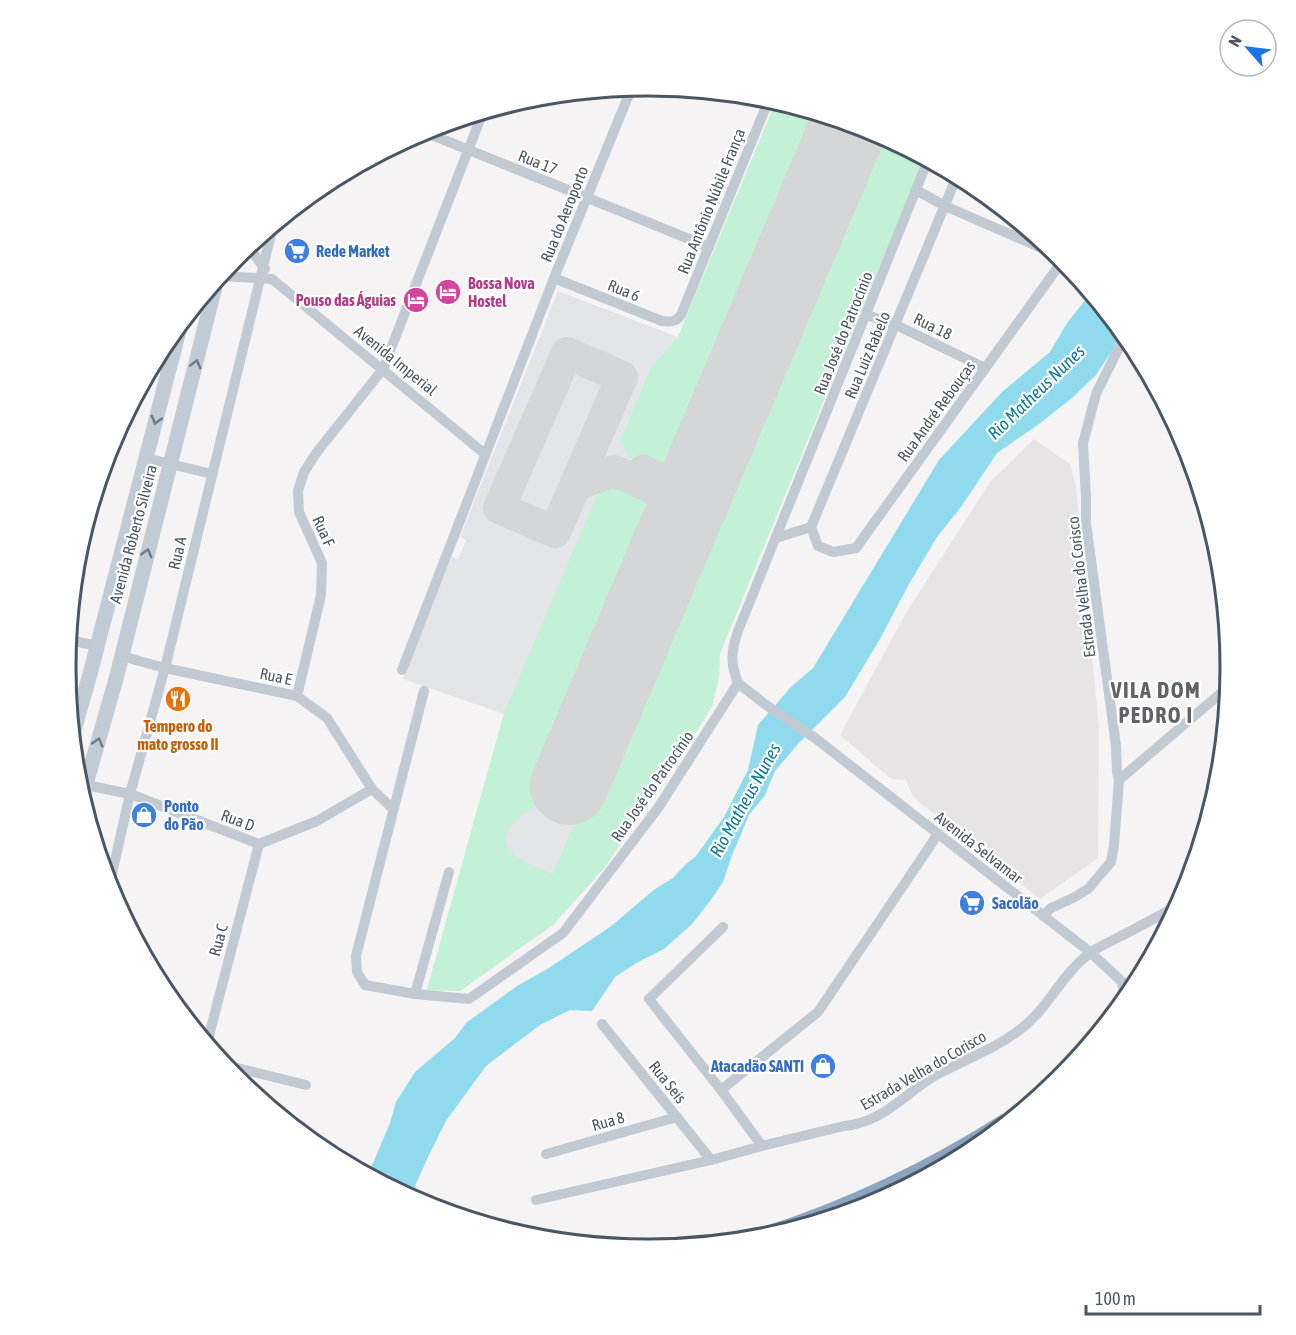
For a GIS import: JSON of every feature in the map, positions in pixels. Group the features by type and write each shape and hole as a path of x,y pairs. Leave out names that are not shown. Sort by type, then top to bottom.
{"street":[{"name":"Rua do Aeroporto","path":"402,670 554,278 628,97"},
{"name":"Rua Antônio Núbile França","path":"681,315 765,108"},
{"name":"Rua F","path":"297,696 321,595 322,563 299,512 298,491 304,472 317,452 383,369 479,121"},
{"name":"Rua 17","path":"436,137 709,247"},
{"name":"Rua José do Patrocínio","path":"424,691 356,956 357,972 365,985 415,994 469,999 563,933 658,808 738,683 732,664 732,649 738,631 925,168"},
{"name":"Rua Luiz Rabelo","path":"811,527 954,185"},
{"path":"916,190 945,206 1031,243"},
{"path":"264,267 270,239"},
{"name":"Avenida Imperial","path":"254,254 264,267 266,279 383,369 486,453"},
{"name":"Rua André Rebouças","path":"811,527 818,546 833,552 856,548 1057,268"},
{"path":"230,278 266,279"},
{"name":"Rua 6","path":"554,278 662,321 674,321 681,315"},
{"name":"Rua A","path":"113,868 212,474 266,279"},
{"name":"Avenida Roberto Silveira","path":"87,780 214,296"},
{"name":"Rua 18","path":"867,315 896,324 985,368"},
{"name":"Estrada Velha do Corisco","path":"1042,916 1051,908 1088,888 1111,862 1114,845 1119,780 1086,523 1083,443 1096,394 1120,346"},
{"name":"Avenida Roberto Silveira","path":"78,711 175,348"},
{"path":"146,458 212,474"},
{"path":"776,538 811,527"},
{"path":"103,622 108,617 120,615 129,625"},
{"path":"77,642 97,646 114,657 121,656"},
{"name":"Rua E","path":"121,656 165,668 297,696 327,718 372,789 393,808"},
{"name":"Avenida Selvamar","path":"738,683 815,738 1090,952 1122,982"},
{"path":"1119,780 1219,695"},
{"name":"Rua D","path":"90,792 130,794 259,844 317,821 372,789"},
{"path":"721,1090 818,1012 938,834"},
{"name":"Rua C","path":"209,1033 259,844"},
{"path":"415,994 449,872"},
{"name":"Estrada Velha do Corisco","path":"536,1200 711,1160 844,1126 857,1125 878,1116 938,1074 979,1054 1023,1028 1057,991 1074,967 1090,952 1164,913"},
{"path":"723,927 649,999 762,1146"},
{"name":"Rua Seis","path":"602,1024 711,1160"},
{"path":"241,1069 306,1084"},
{"name":"Rua 8","path":"546,1154 677,1118"}],"shaded area":[{"path":"772,110 832,126 921,166 720,654 719,677 712,706 605,867 554,924 460,991 427,990 504,714 403,679 452,556 458,560 465,543 466,540 460,537 558,291 678,337"},
{"path":"1034,439 1070,464 1076,487 1099,728 1098,858 1040,899 913,797 906,780 891,779 840,735 906,613 990,482"}],"green space":[{"path":"772,110 829,125 683,468 667,473 628,457 621,439 651,367 678,337"},
{"path":"865,139 901,155 921,166 720,654 719,677 712,706 605,867 554,924 460,991 427,990 504,713 601,486 617,480 659,499 663,515 540,803 524,813 506,834 509,850 518,858 553,874"}],"water":[{"name":"Rio Matheus Nunes","path":"1085,300 1116,341 1113,349 1096,375 1072,398 997,453 961,507 937,537 845,697 799,743 775,771 765,795 749,815 723,882 692,924 664,949 615,977 592,1011 570,1010 540,1025 486,1066 446,1121 414,1188 371,1167 390,1123 396,1102 415,1072 455,1038 466,1023 517,986 549,968 610,927 655,889 673,878 696,856 724,817 748,770 758,725 790,688 813,668 939,460 1002,392 1050,352 1067,323"}],"taxiway":[{"path":"567,353 622,377 555,532 499,508 567,353"},
{"path":"576,485 614,471 665,493 679,526"},
{"path":"643,471 669,482 700,478"}],"runway":[{"path":"569,786 846,132"}],"place":[{"name":"Rede Market","path":"297,251"},
{"name":"Bossa Nova Hostel","path":"448,292"},
{"name":"Pouso das Águias","path":"416,300"},
{"name":"Tempero do mato grosso II","path":"178,699"},
{"name":"Ponto do Pão","path":"144,815"},
{"name":"Sacolão","path":"972,903"},
{"name":"Atacadão SANTI","path":"823,1066"}],"district":[{"name":"VILA DOM PEDRO I","path":"1156,702"}]}
